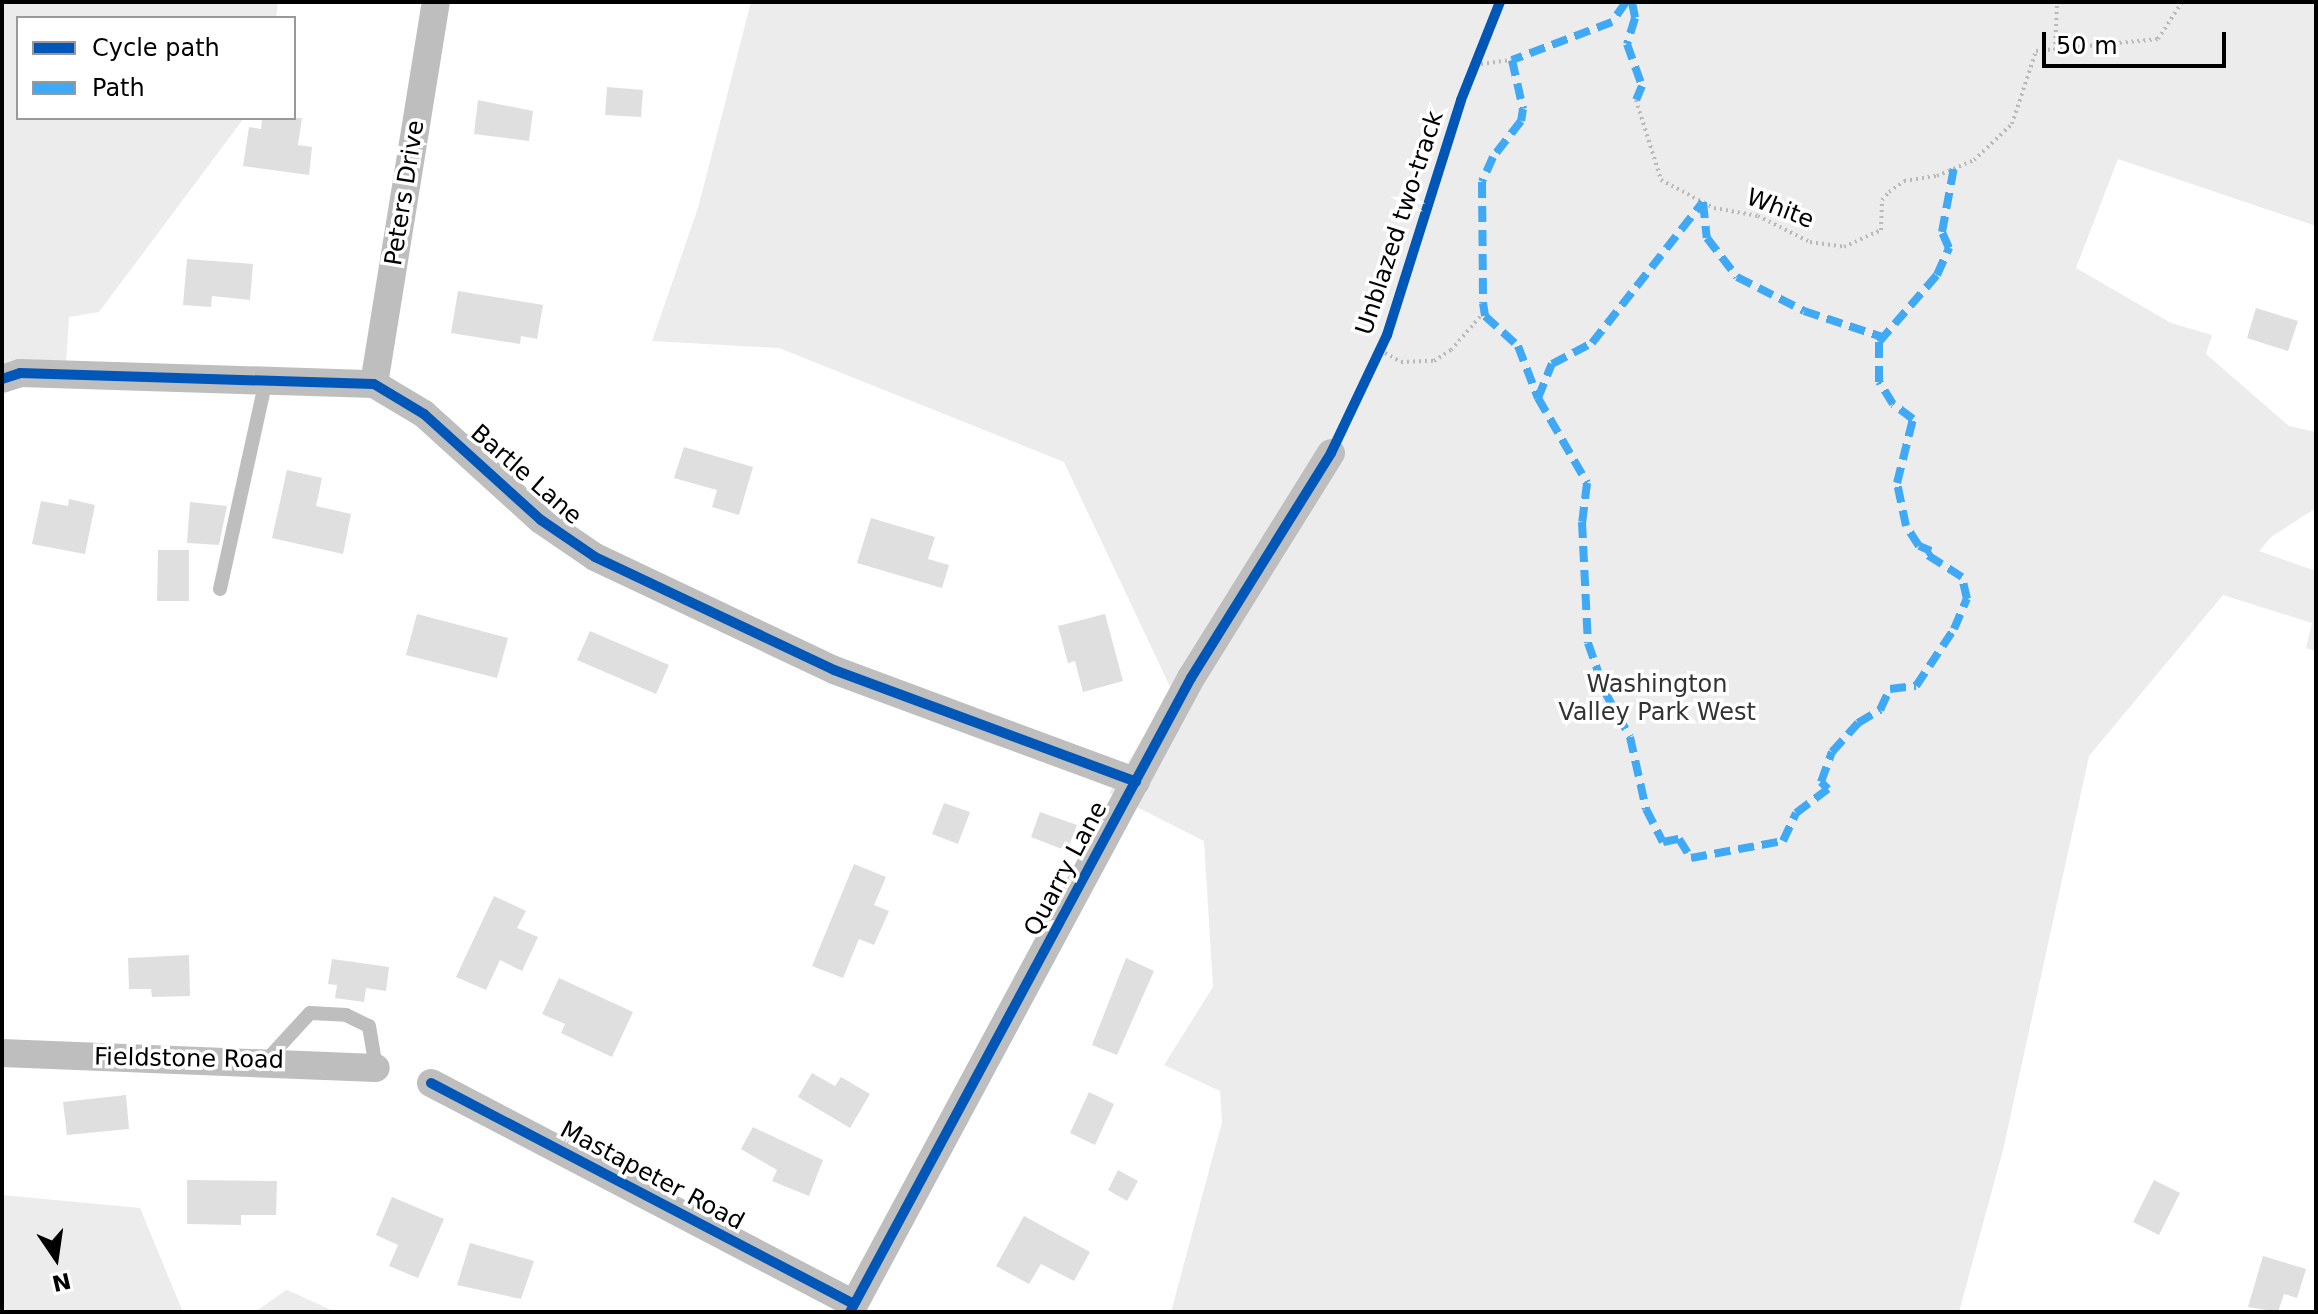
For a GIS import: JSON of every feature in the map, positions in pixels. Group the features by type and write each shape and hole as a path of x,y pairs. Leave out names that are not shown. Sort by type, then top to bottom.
{"street":[{"name":"Peters Drive","path":"374,384 436,2"},
{"name":"Bartle Lane","path":"2,379 20,373 266,378 374,384 424,414 541,520 595,557 834,670 1136,782"},
{"name":"Quarry Lane","path":"858,1309 1191,678 1331,453"},
{"name":"Fieldstone Road","path":"2,1053 376,1068"},
{"name":"Mastapeter Road","path":"431,1083 858,1309"}],"lane":[{"path":"220,589 266,378"},
{"path":"263,1063 310,1013 334,1014 369,1026 376,1068"}],"path":[{"path":"2057,2 2055,50 2158,39 2182,2"},
{"path":"1470,76 1480,53"},
{"path":"1475,65 1512,60"},
{"path":"1380,350 1401,362 1434,361 1451,350 1484,312"}],"green space":[{"path":"2,2 278,2 276,16 16,16 16,120 243,120 99,312 69,317 66,363 2,376"},
{"name":"Washington Valley Park West","path":"751,2 2316,2 2316,226 2118,159 2076,268 2171,323 2212,335 2206,354 2289,426 2316,432 2316,508 2271,537 2259,551 2316,571 2316,651 2306,648 2312,623 2223,595 2089,756 2003,1150 1959,1312 1171,1312 1222,1122 1220,1091 1164,1065 1213,987 1204,841 1109,793 1172,691 1064,462 779,348 652,341 698,208"},
{"path":"2,1195 140,1208 183,1312 2,1312"},
{"path":"287,1290 336,1312 255,1312"}],"building":[{"path":"607,87 643,90 641,117 605,115"},
{"path":"478,100 533,111 529,141 474,134"},
{"path":"302,118 298,145 312,147 309,175 243,166 249,127 261,129 262,120"},
{"path":"187,259 253,264 250,300 212,296 211,307 183,305"},
{"path":"458,291 543,305 537,339 521,336 520,344 451,333"},
{"path":"2256,308 2298,321 2288,351 2247,338"},
{"path":"684,447 753,467 739,515 712,507 717,490 674,478"},
{"path":"287,470 322,478 316,506 351,514 343,554 272,538"},
{"path":"69,499 95,505 85,554 32,544 41,501 68,506"},
{"path":"190,502 227,506 219,545 187,543"},
{"path":"871,518 935,537 928,559 949,565 942,588 857,563"},
{"path":"158,550 189,550 189,601 157,601"},
{"path":"417,614 508,638 497,678 406,655"},
{"path":"1105,614 1123,681 1083,692 1075,661 1068,663 1058,626"},
{"path":"590,631 669,665 656,694 577,660"},
{"path":"944,803 970,812 958,844 932,834"},
{"path":"1040,812 1077,825 1067,851 1031,837"},
{"path":"854,864 886,877 874,905 889,911 874,945 859,939 843,978 812,966"},
{"path":"494,896 526,911 517,928 538,937 522,971 500,960 486,990 456,977"},
{"path":"189,955 190,996 152,997 151,989 129,989 128,958"},
{"path":"1126,958 1154,971 1117,1055 1092,1045"},
{"path":"332,959 389,967 386,991 366,988 364,1002 335,998 337,985 328,984"},
{"path":"559,978 633,1012 612,1057 561,1033 565,1024 542,1014"},
{"path":"812,1073 835,1086 841,1077 870,1094 850,1128 798,1097"},
{"path":"1089,1092 1114,1104 1095,1145 1070,1133"},
{"path":"126,1095 129,1129 67,1135 63,1102"},
{"path":"753,1127 823,1160 809,1196 772,1181 777,1170 741,1149"},
{"path":"1118,1170 1138,1181 1127,1201 1108,1190"},
{"path":"187,1180 277,1181 276,1215 241,1215 241,1225 187,1224"},
{"path":"2154,1180 2180,1193 2159,1235 2133,1222"},
{"path":"392,1197 444,1219 418,1278 389,1266 398,1245 376,1235"},
{"path":"1024,1216 1090,1252 1074,1281 1041,1264 1029,1284 996,1266"},
{"path":"470,1243 534,1261 521,1299 457,1285"},
{"path":"2263,1256 2306,1269 2297,1298 2284,1294 2278,1312 2248,1307"}],"marked path":[{"path":"1626,2 1612,22 1512,60 1523,109 1521,121 1493,157 1482,182 1483,303 1485,316 1518,346 1538,398 1587,483 1582,522 1588,643 1606,694 1630,737 1646,809 1663,842 1679,839 1691,858 1783,841 1796,813 1828,789 1821,782 1832,752 1858,723 1880,710 1890,689 1916,686 1954,629 1967,599 1962,577 1926,554 1931,551 1919,546 1906,526 1897,483 1913,419 1893,404 1879,382 1879,342 1937,275 1949,248 1942,232 1954,167"},
{"path":"1632,2 1635,18 1627,44 1642,86 1636,100"},
{"path":"1703,202 1707,238 1737,277 1804,311 1882,337"},
{"path":"1538,398 1552,364 1592,343 1703,202"}],"cycle path":[{"name":"Unblazed two-track","path":"850,1312 1191,678 1331,453 1387,335 1461,100 1500,2"},
{"path":"2,379 20,373 374,384 424,414 541,520 595,557 834,670 1136,782"},
{"path":"431,1083 854,1304"}]}
